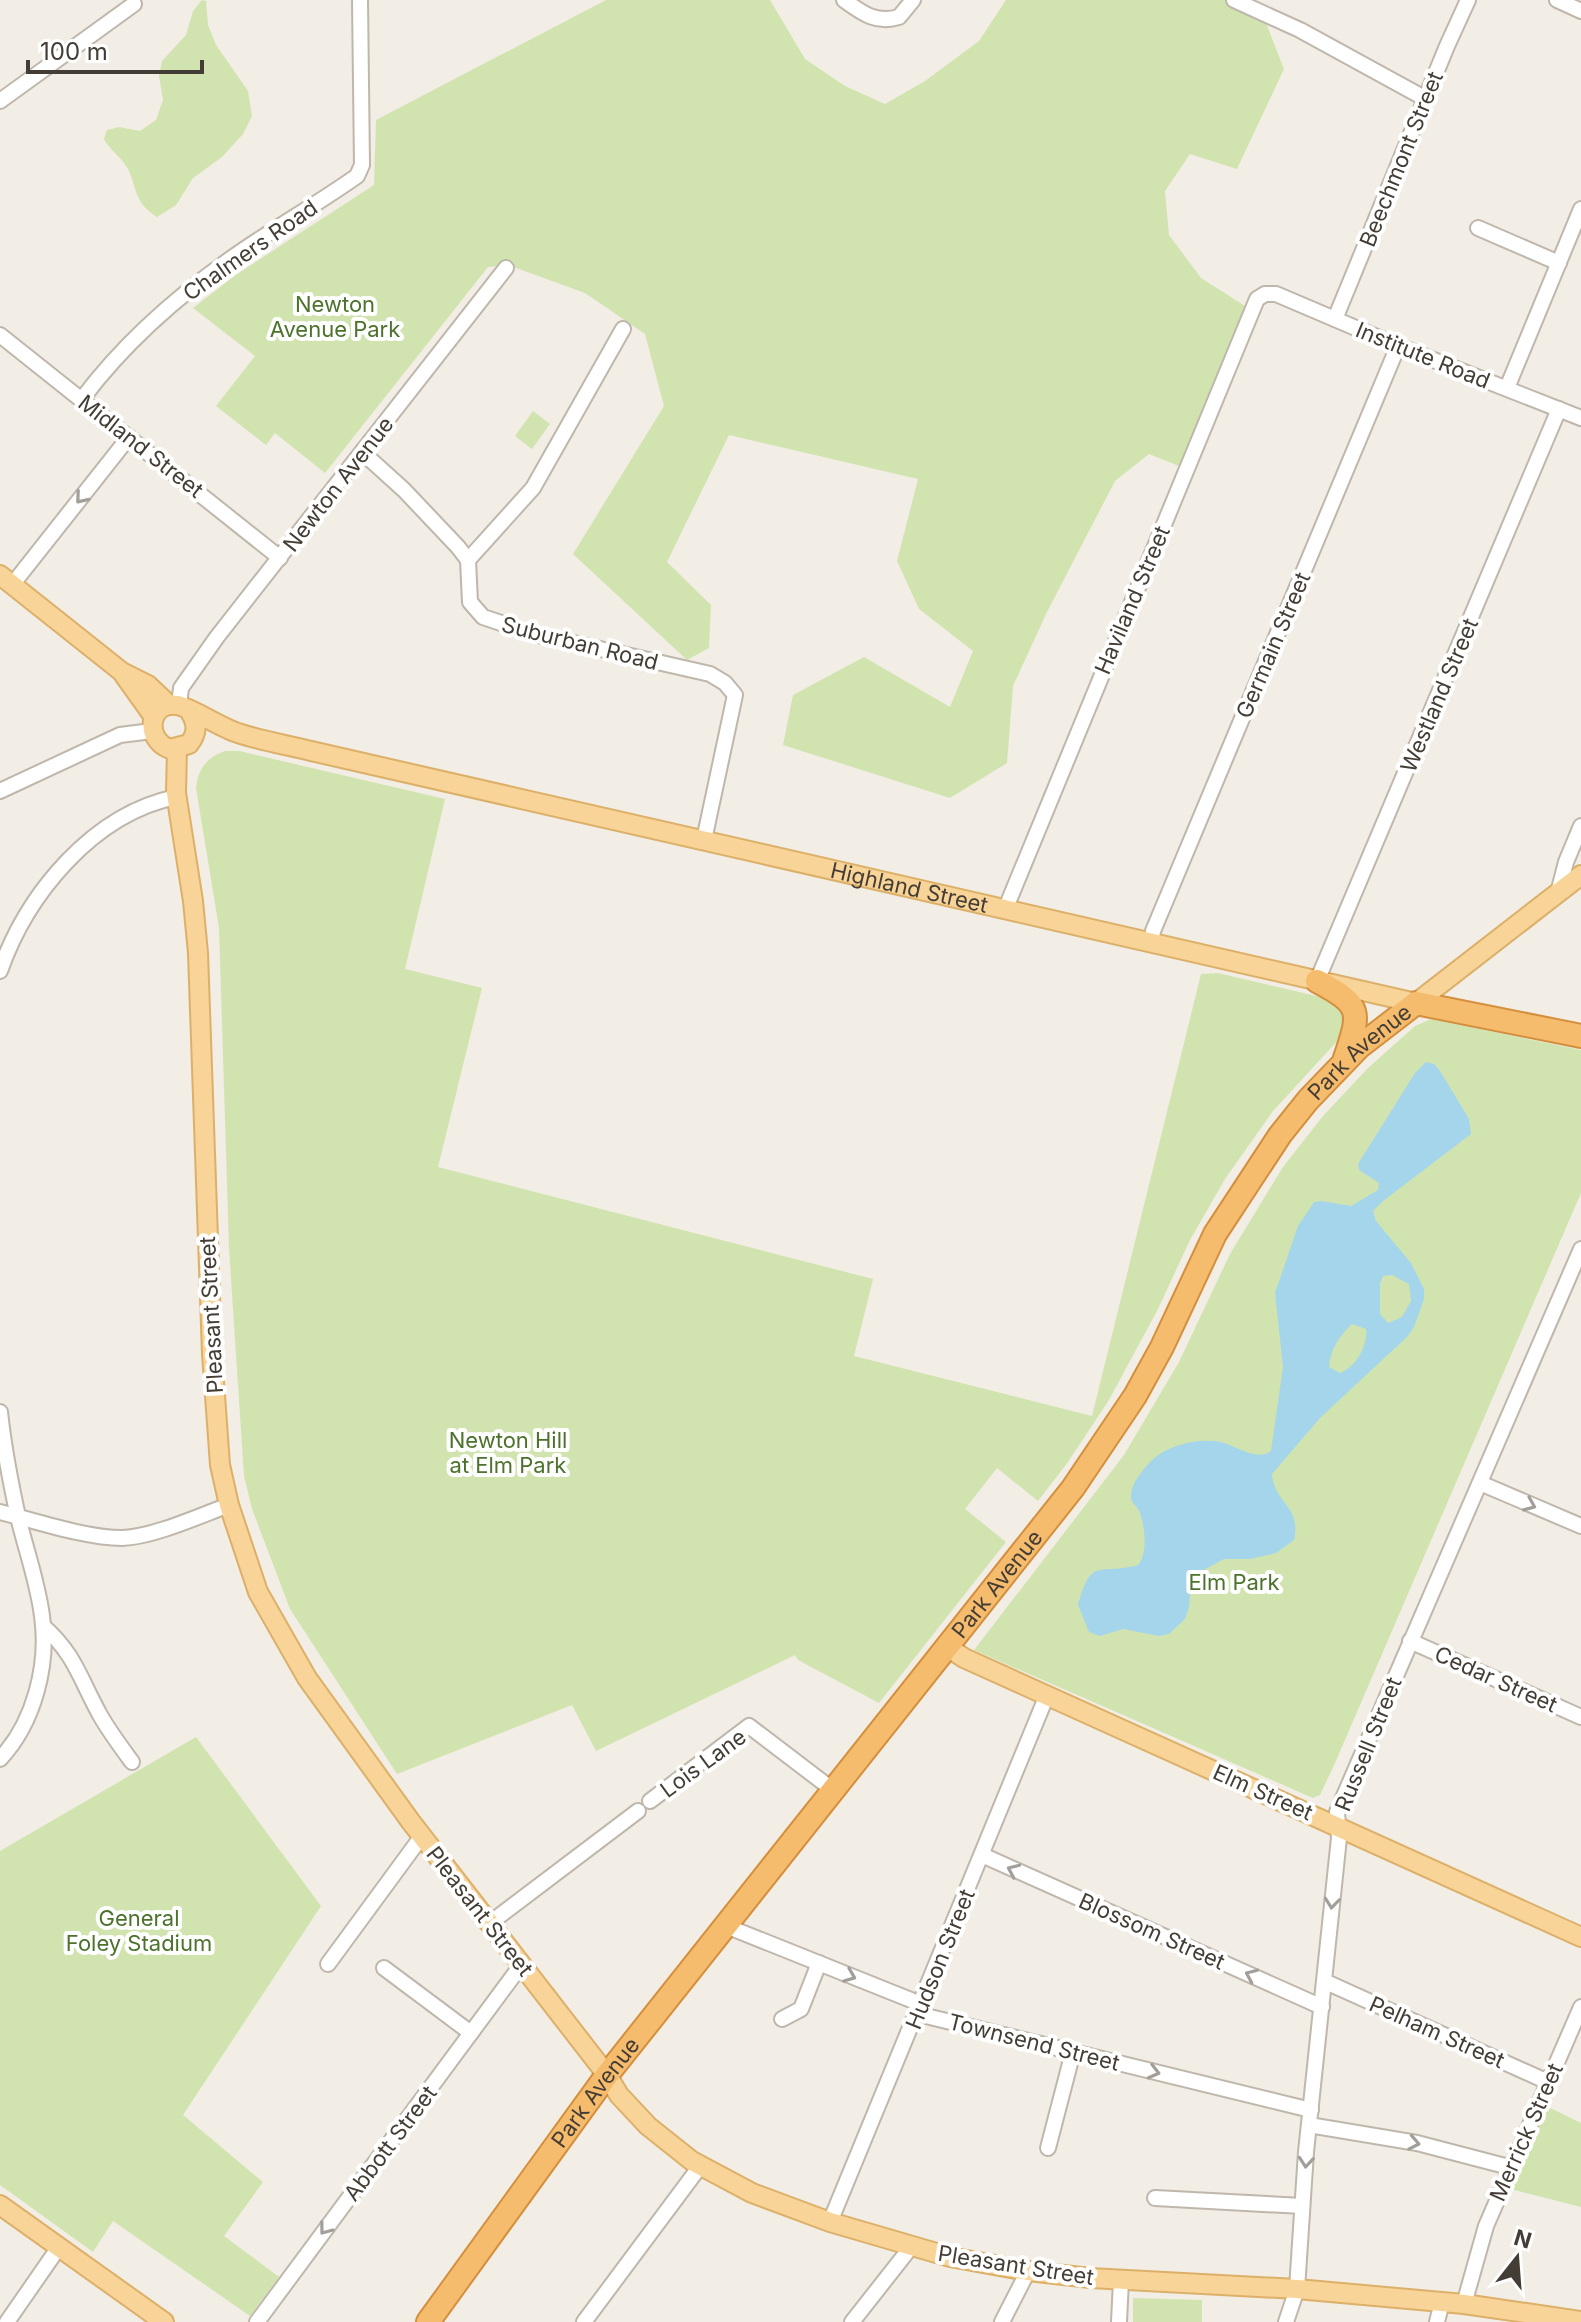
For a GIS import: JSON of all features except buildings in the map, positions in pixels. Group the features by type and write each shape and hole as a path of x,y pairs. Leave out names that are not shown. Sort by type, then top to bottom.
{"highway":[{"path":"1317,981 1345,996 1354,1009 1355,1022 1343,1063"},
{"name":"Highland Street","path":"1416,1003 1581,1036"},
{"name":"Park Avenue","path":"428,2322 607,2075 1083,1474 1149,1371 1206,1251 1233,1203 1294,1117 1359,1047 1416,1003"}],"main road":[{"path":"6,580 122,672 148,685 169,714 154,737 164,746 185,744"},
{"name":"Highland Street","path":"169,714 238,733 1416,1003"},
{"name":"Pleasant Street","path":"169,714 196,730 185,744 176,797 198,953 212,1354 220,1465 229,1505 258,1592 307,1678 422,1836 607,2075 619,2095 648,2126 680,2152 752,2193 830,2222 950,2257 1028,2271 1464,2304 1577,2321"},
{"name":"Highland Street","path":"185,744 238,733"},
{"name":"Park Avenue","path":"1416,1003 1581,875"},
{"name":"Elm Street","path":"946,1646 964,1658 1581,1937"},
{"path":"0,2205 164,2322"}],"street":[{"name":"Chalmers Road","path":"82,399 122,352 200,282 357,176 362,165 360,0"},
{"path":"844,0 867,16 880,20 899,17 913,0"},
{"path":"1234,0 1300,30 1426,99"},
{"name":"Beechmont Street","path":"1335,319 1468,0"},
{"path":"1557,0 1581,11"},
{"path":"0,101 134,4"},
{"path":"1507,388 1581,209"},
{"path":"1478,228 1559,263"},
{"name":"Newton Avenue","path":"169,714 181,688 217,637 506,268"},
{"name":"Institute Road","path":"1265,294 1276,294 1581,418"},
{"name":"Haviland Street","path":"1005,910 1257,299 1265,294"},
{"path":"362,452 447,533 468,560 533,488 623,329"},
{"name":"Midland Street","path":"0,335 280,558"},
{"name":"Germain Street","path":"1151,944 1153,931 1398,346"},
{"name":"Westland Street","path":"1317,981 1559,409"},
{"path":"6,580 129,437"},
{"name":"Suburban Road","path":"468,560 470,602 477,613 490,621 710,674 730,688 735,695 704,840"},
{"path":"0,791 169,714"},
{"path":"1,967 28,911 57,872 77,852 127,816 158,801 176,797"},
{"path":"1558,893 1566,862 1581,826"},
{"name":"Russell Street","path":"1286,2322 1297,2289 1310,2118 1339,1838 1337,1812 1581,1249"},
{"path":"0,1412 5,1458 37,1587 43,1626 41,1671 34,1701 23,1727 0,1759"},
{"path":"1480,1483 1581,1526"},
{"path":"0,1512 122,1538 179,1524 229,1505"},
{"path":"43,1626 62,1643 79,1670 102,1719 132,1762"},
{"name":"Cedar Street","path":"1410,1641 1581,1717"},
{"name":"Hudson Street","path":"830,2222 1047,1695"},
{"name":"Lois Lane","path":"490,1923 749,1726 833,1790"},
{"path":"328,1964 422,1836"},
{"name":"Blossom Street","path":"982,1855 1322,2007"},
{"name":"Townsend Street","path":"726,1926 911,2000 921,2006 926,2016 1073,2052 1310,2118 1509,2167"},
{"path":"782,2019 801,2009 819,1963"},
{"name":"Abbott Street","path":"257,2322 522,1964"},
{"path":"384,1968 471,2033"},
{"name":"Pelham Street","path":"1326,1982 1548,2082"},
{"name":"Merrick Street","path":"1464,2304 1486,2226 1509,2167 1581,2007"},
{"path":"1048,2148 1073,2052"},
{"path":"584,2322 701,2165"},
{"path":"1155,2198 1302,2206"},
{"path":"7,2322 59,2247"},
{"path":"852,2322 911,2247"},
{"path":"1002,2322 1028,2271"},
{"path":"1119,2322 1121,2280"},
{"path":"1437,2322 1442,2302"}],"green space":[{"path":"202,0 206,1 208,25 216,45 248,91 252,116 243,134 222,157 193,178 176,205 157,217 140,201 128,169 104,139 107,130 119,127 140,131 156,120 163,100 159,76 162,61 186,35 193,11"},
{"name":"Newton Avenue Park","path":"606,0 770,0 805,59 845,86 885,104 925,81 979,41 1006,0 1232,0 1234,7 1266,23 1284,69 1237,169 1190,154 1165,191 1169,235 1201,278 1245,306 1179,466 1149,454 1115,481 1047,612 1013,686 1007,763 950,798 783,745 793,695 864,657 950,707 973,651 919,609 897,561 918,479 729,435 667,562 711,605 709,648 687,660 573,554 664,406 645,334 585,293 508,265 488,267 325,473 275,433 266,445 216,406 255,356 193,308 237,274 374,185 376,120"},
{"path":"533,411 550,424 532,449 515,436"},
{"name":"Newton Hill at Elm Park","path":"225,751 239,751 445,799 405,969 482,988 438,1167 873,1279 854,1356 1092,1416 1201,974 1218,973 1329,999 1340,1007 1346,1020 1341,1037 1273,1111 1225,1179 1190,1240 1158,1309 1109,1400 1068,1462 1038,1501 997,1468 965,1509 1006,1542 879,1703 798,1660 795,1655 596,1751 572,1705 397,1774 290,1609 252,1509 244,1476 229,1248 219,928 196,788 204,765"},
{"name":"Elm Park","path":"1431,1019 1581,1050 1581,1193 1335,1763 1320,1795 1313,1798 974,1650 1124,1455 1179,1362 1230,1254 1283,1167 1323,1116 1368,1068 1415,1026"},
{"name":"General Foley Stadium","path":"196,1737 321,1906 183,2115 263,2182 224,2236 279,2277 250,2316 113,2221 93,2252 0,2185 0,1851"},
{"path":"1546,2106 1581,2123 1581,2207 1510,2189"},
{"path":"1133,2298 1202,2300 1202,2322 1133,2322"}],"water":[{"path":"1426,1062 1434,1064 1469,1119 1471,1134 1373,1211 1376,1221 1411,1263 1424,1289 1424,1299 1408,1336 1320,1418 1272,1474 1277,1491 1294,1519 1294,1540 1276,1553 1250,1559 1224,1559 1200,1572 1191,1583 1185,1619 1169,1634 1159,1636 1123,1629 1100,1636 1089,1632 1078,1605 1088,1579 1098,1570 1138,1565 1141,1560 1145,1540 1143,1525 1131,1493 1151,1461 1172,1448 1198,1441 1221,1442 1258,1455 1271,1451 1283,1367 1275,1293 1298,1226 1314,1202 1351,1206 1378,1190 1379,1183 1359,1170 1358,1164 1415,1073","holes":["1392,1275 1409,1284 1411,1301 1402,1317 1388,1323 1380,1314 1380,1284 1383,1276","1352,1324 1366,1329 1365,1342 1356,1361 1340,1373 1329,1367 1331,1355 1336,1343"]}]}
